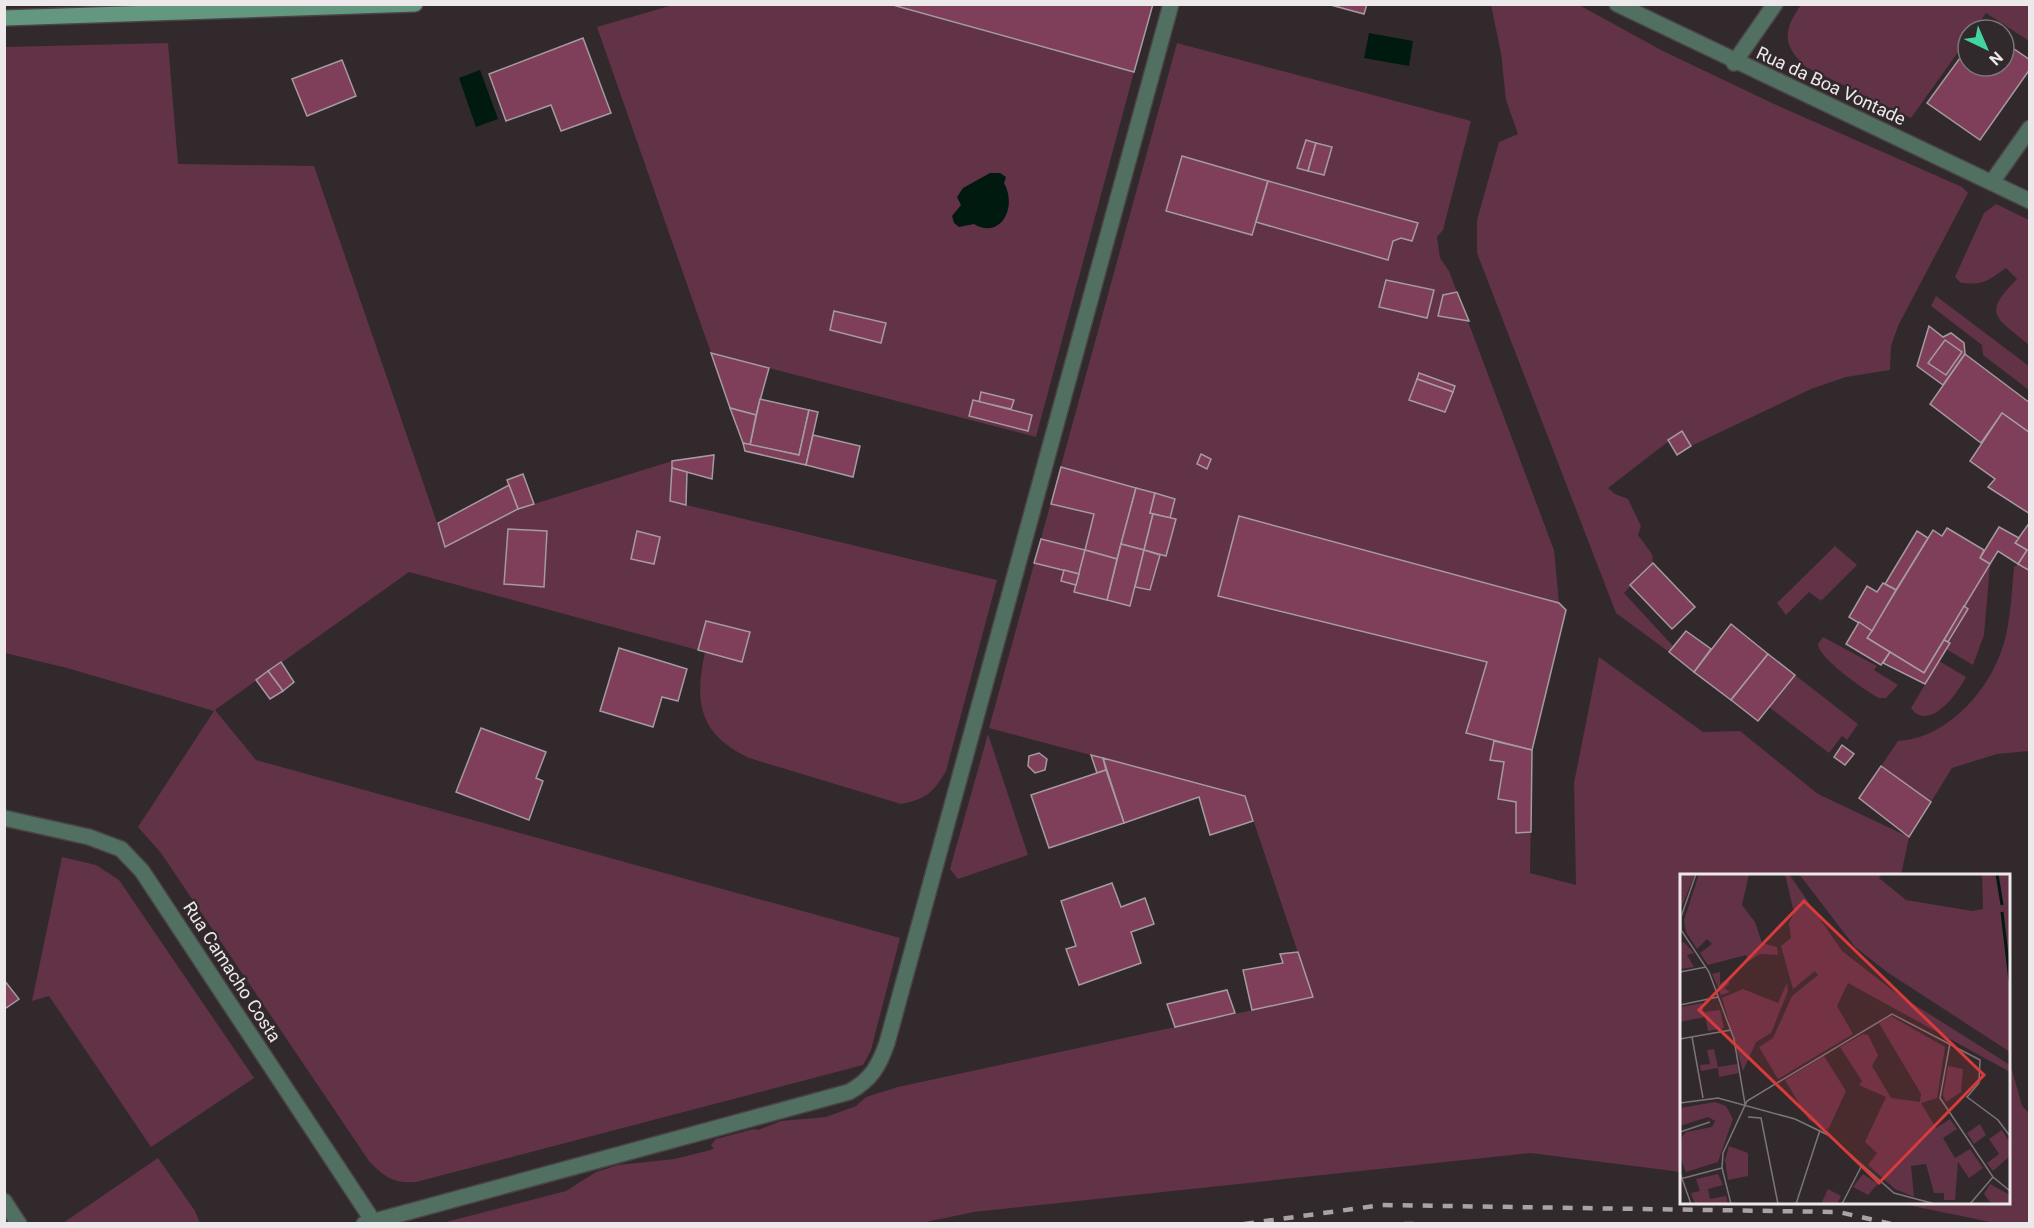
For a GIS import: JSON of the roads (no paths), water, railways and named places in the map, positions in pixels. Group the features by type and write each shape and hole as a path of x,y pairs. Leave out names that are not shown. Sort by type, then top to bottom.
{"main road":[{"path":"4,18 199,8 415,4"}],"street":[{"path":"368,1222 849,1092 865,1083 879,1067 1171,4"},
{"name":"Rua da Boa Vontade","path":"1617,4 1734,63 2030,201"},
{"path":"1734,63 1775,4"},
{"path":"1992,182 2030,128"},
{"name":"Rua Camacho Costa","path":"4,818 89,837 121,849 142,871 368,1222"},
{"path":"4,1201 19,1224"}],"railway":[{"path":"1244,1224 1382,1205 1839,1212 1891,1224"},
{"path":"1404,1224 1415,1224"}]}
